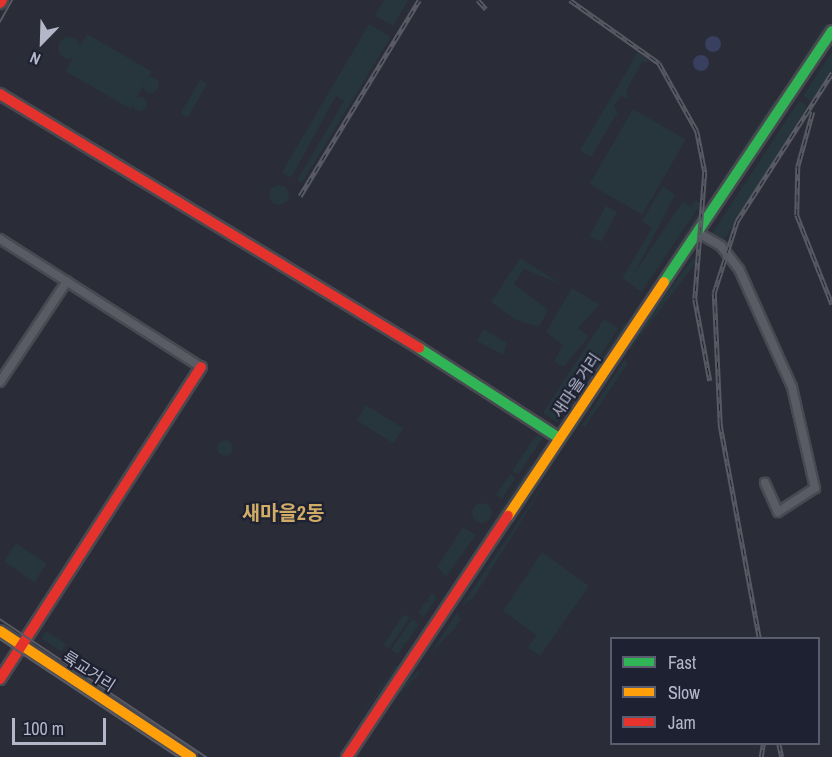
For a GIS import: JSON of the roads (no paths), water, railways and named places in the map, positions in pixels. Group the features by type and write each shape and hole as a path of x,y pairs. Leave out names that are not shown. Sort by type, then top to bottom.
{"main road":[{"name":"새마을거리","path":"347,757 832,31"},
{"path":"0,94 340,297 559,438"},
{"path":"0,679 201,367"},
{"name":"륙교거리","path":"0,631 191,757"}],"street":[{"path":"697,232 721,246 739,268 792,387 815,488 778,512 765,483"},
{"path":"0,239 201,367"},
{"path":"0,382 67,281"}],"water":[{"path":"710,36 716,36 721,44 719,50 710,52 705,47 705,41"},
{"path":"698,55 704,55 709,63 707,69 698,71 693,66 693,60"}],"tram line":[{"path":"0,22 12,0"},
{"path":"0,619 206,757"},
{"path":"0,639 178,757"}],"railway":[{"path":"300,196 419,0"},
{"path":"478,0 486,9"},
{"path":"570,0 659,63 697,131 705,172 695,299 710,381"},
{"path":"759,637 720,425 714,293 737,221 832,73"},
{"path":"813,112 798,167 797,215 832,304"},
{"path":"761,757 763,745"},
{"path":"779,745 782,757"}],"district":[{"name":"새마을2동","path":"283,512"}]}
